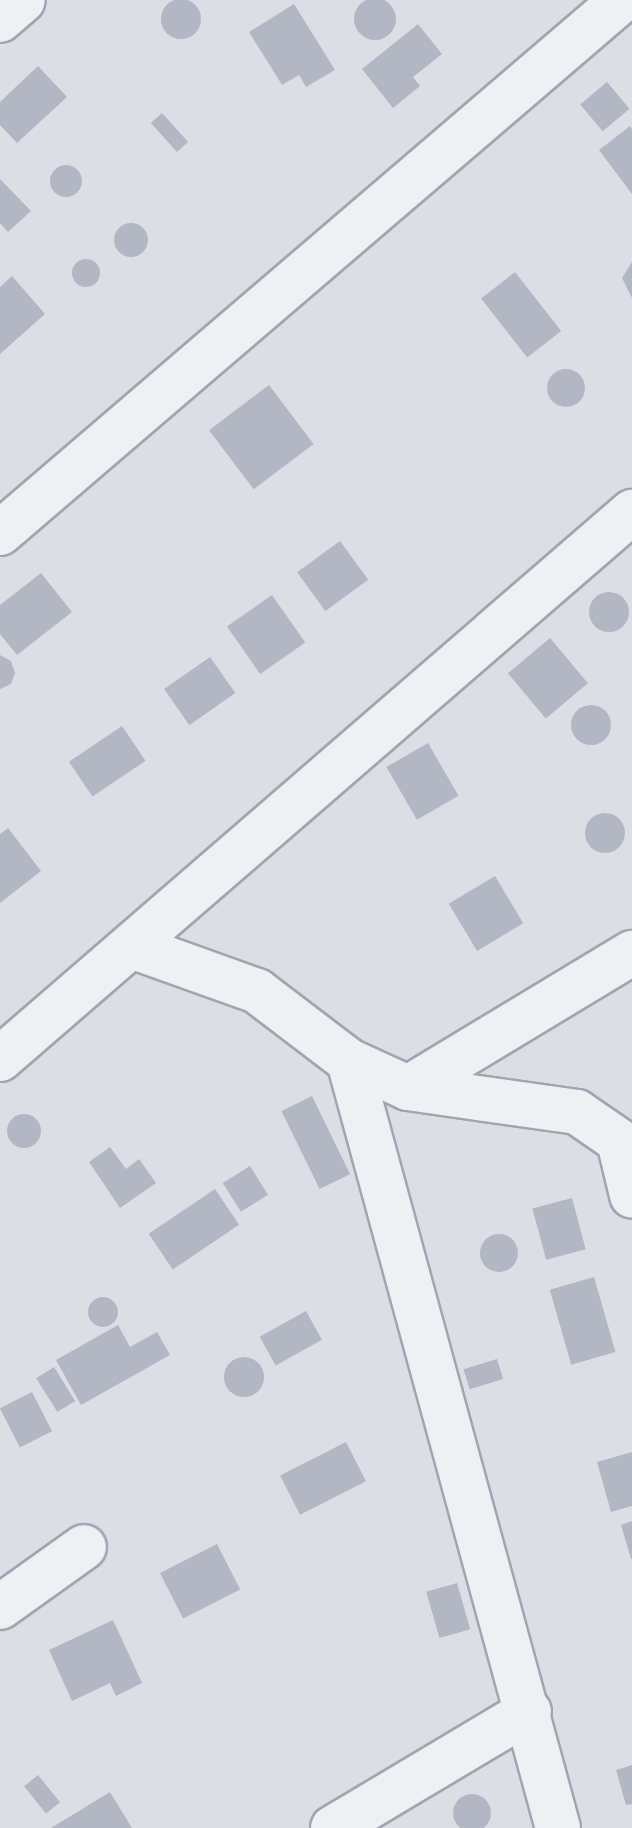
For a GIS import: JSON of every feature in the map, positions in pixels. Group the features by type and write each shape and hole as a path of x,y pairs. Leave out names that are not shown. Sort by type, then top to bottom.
{"street":[{"path":"0,20 23,0"},
{"path":"0,533 622,0"},
{"path":"0,1059 134,947 632,512"},
{"path":"134,947 257,991 349,1061 408,1088 577,1112 626,1139 632,1195"},
{"path":"408,1088 632,953"},
{"path":"349,1061 529,1711 558,1828"},
{"path":"0,1607 84,1547"},
{"path":"333,1828 529,1711"}],"building":[{"path":"375,-2 390,4 396,19 390,34 375,40 360,34 354,19 360,4"},
{"path":"181,-1 195,5 201,19 195,33 181,39 167,33 161,19 167,5"},
{"path":"294,4 335,70 306,87 299,75 282,85 249,32"},
{"path":"418,24 442,54 413,77 420,86 393,108 362,69"},
{"path":"38,66 67,97 17,143 0,125 0,102"},
{"path":"607,82 629,109 603,131 580,104"},
{"path":"162,113 188,142 177,152 151,123"},
{"path":"630,126 632,129 632,194 599,150"},
{"path":"66,165 77,170 82,181 77,192 66,197 55,192 50,181 55,170"},
{"path":"0,179 31,211 8,232 0,223"},
{"path":"131,223 143,228 148,240 143,252 131,257 119,252 114,240 119,228"},
{"path":"86,259 96,263 100,273 96,283 86,287 76,283 72,273 76,263"},
{"path":"632,262 632,298 622,278"},
{"path":"515,272 561,331 527,358 481,298"},
{"path":"12,276 45,314 0,354 0,287"},
{"path":"566,369 579,375 585,388 579,401 566,407 553,401 547,388 553,375"},
{"path":"269,385 314,444 254,489 209,430"},
{"path":"340,541 368,580 325,611 297,572"},
{"path":"41,573 72,612 17,655 0,634 0,605"},
{"path":"609,592 623,598 629,612 623,626 609,632 595,626 589,612 595,598"},
{"path":"272,595 305,643 260,674 227,627"},
{"path":"550,638 588,683 546,719 508,673"},
{"path":"0,655 11,661 15,673 11,684 0,689"},
{"path":"210,657 235,693 189,725 164,689"},
{"path":"591,705 605,711 611,725 605,739 591,745 577,739 571,725 577,711"},
{"path":"122,726 145,761 92,797 69,762"},
{"path":"428,743 459,796 417,820 386,767"},
{"path":"605,813 619,819 625,833 619,847 605,853 591,847 585,833 591,819"},
{"path":"8,828 41,871 0,903 0,834"},
{"path":"495,876 523,923 477,951 449,904"},
{"path":"312,1096 350,1174 320,1189 281,1111"},
{"path":"24,1114 36,1119 41,1131 36,1143 24,1148 12,1143 7,1131 12,1119"},
{"path":"110,1147 126,1169 139,1159 156,1183 120,1208 89,1162"},
{"path":"250,1166 268,1195 241,1212 223,1183"},
{"path":"215,1189 239,1225 173,1269 149,1234"},
{"path":"572,1198 586,1249 546,1260 532,1209"},
{"path":"499,1234 513,1239 518,1253 513,1267 499,1272 485,1267 480,1253 485,1239"},
{"path":"594,1277 615,1352 571,1365 550,1290"},
{"path":"103,1297 114,1301 118,1312 114,1323 103,1327 92,1323 88,1312 92,1301"},
{"path":"306,1311 322,1340 276,1366 260,1337"},
{"path":"118,1325 130,1347 157,1332 170,1355 81,1405 56,1360"},
{"path":"244,1357 258,1363 264,1377 258,1391 244,1397 230,1391 224,1377 230,1363"},
{"path":"497,1359 503,1379 470,1389 464,1369"},
{"path":"54,1367 75,1401 57,1412 36,1378"},
{"path":"32,1392 52,1431 20,1448 0,1408"},
{"path":"346,1442 366,1481 300,1515 280,1476"},
{"path":"632,1452 632,1506 611,1512 597,1462"},
{"path":"632,1521 632,1559 631,1559 621,1525"},
{"path":"217,1544 240,1589 183,1618 160,1573"},
{"path":"457,1583 470,1629 439,1638 426,1592"},
{"path":"113,1620 142,1683 116,1696 110,1683 72,1701 49,1650"},
{"path":"632,1765 632,1804 626,1805 616,1770"},
{"path":"38,1775 60,1802 46,1814 24,1786"},
{"path":"110,1792 132,1828 51,1828"},
{"path":"472,1794 486,1799 491,1813 486,1827 472,1832 458,1827 453,1813 458,1799"}]}
